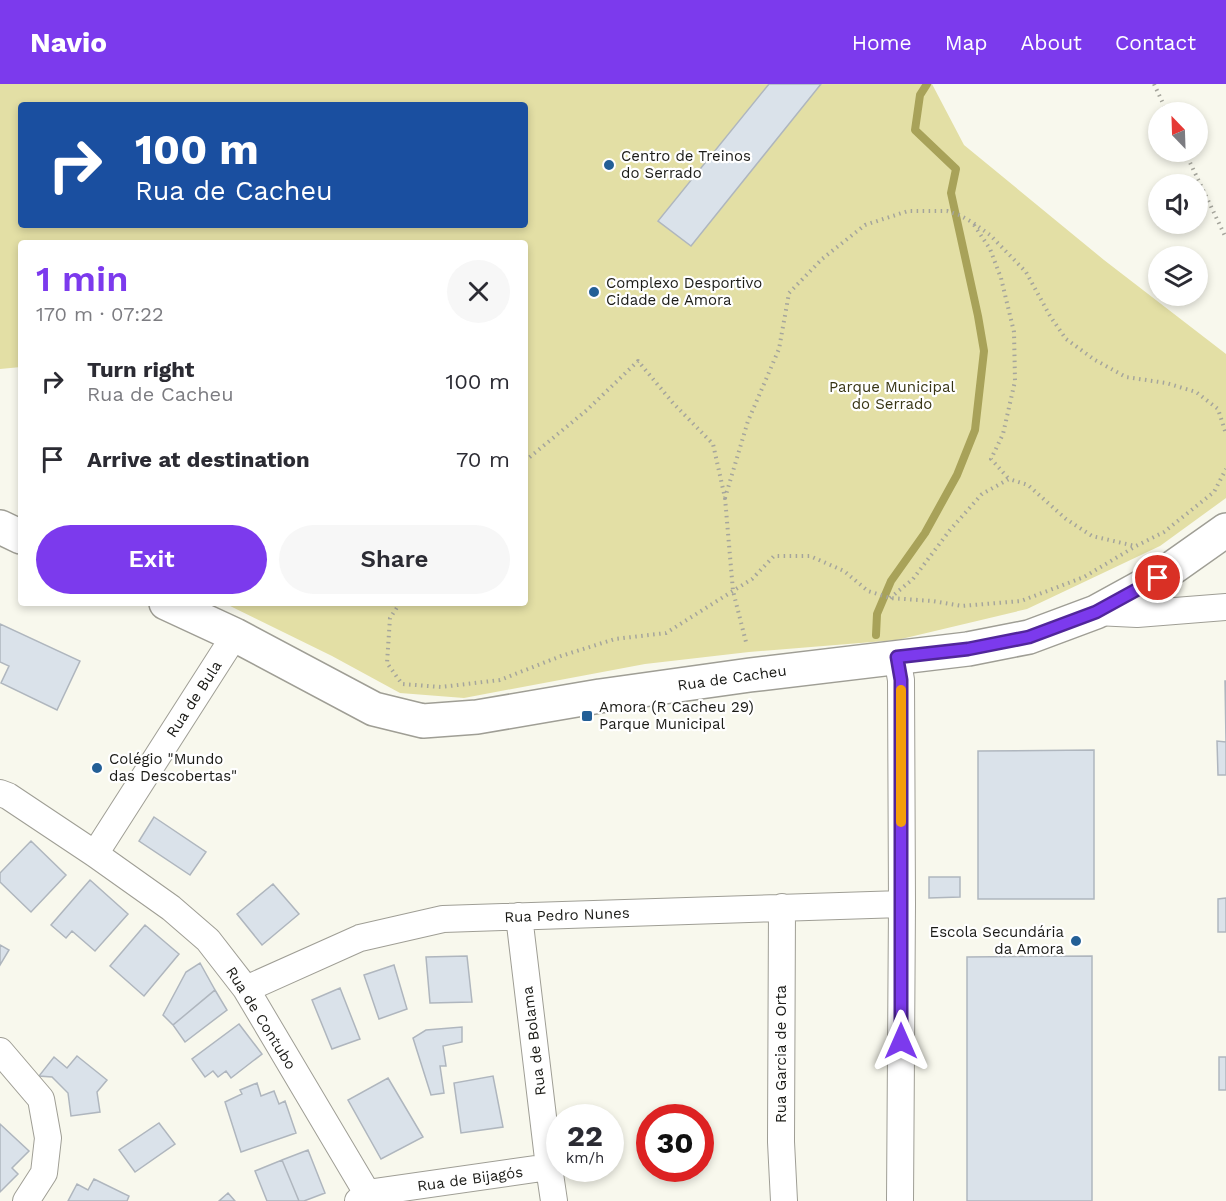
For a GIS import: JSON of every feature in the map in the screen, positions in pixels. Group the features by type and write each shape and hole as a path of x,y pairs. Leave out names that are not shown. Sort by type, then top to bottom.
{"main road":[{"path":"0,527 18,536"},
{"name":"Rua de Cacheu","path":"172,606 235,635 374,709 423,721 477,717 600,696 968,649 1029,637 1096,612 1158,578 1226,530"}],"street":[{"path":"1096,612 1137,614 1226,607"},
{"name":"Rua de Bula","path":"95,854 235,635"},
{"path":"897,657 901,680 900,1201"},
{"name":"Rua de Contubo","path":"0,793 95,854 171,908 208,940 246,989 363,1197"},
{"name":"Rua Pedro Nunes","path":"246,989 360,938 443,919 902,904"},
{"name":"Rua Garcia de Orta","path":"782,907 781,1142 784,1201"},
{"name":"Rua de Bolama","path":"519,916 546,1142"},
{"path":"0,1051 41,1099 48,1138 44,1173 26,1201"},
{"name":"Rua de Bijagós","path":"363,1197 546,1167"},
{"name":"Rua de Bolama","path":"551,1182 554,1201"}],"path":[{"path":"1154,84 1162,102"},
{"path":"1190,162 1226,238"},
{"path":"725,498 748,421 779,349 789,293 822,259 865,225 909,211 947,211 972,222 990,236 1026,272 1050,316 1066,339 1095,360 1126,377 1166,383 1196,393 1218,409 1226,434"},
{"path":"972,222 990,249 1002,278 1014,332 1015,381 1003,434 991,459 1009,479 1028,484 1066,519 1092,536 1136,546"},
{"path":"528,459 587,410 638,361 712,444 725,498 733,591 749,652"},
{"path":"398,606 390,618 387,663 402,684 441,687 500,680 561,656 615,639 666,633 752,579 774,556 810,556 844,572 868,591 889,598 962,606 1021,601 1084,576 1164,532 1214,492 1226,469"},
{"path":"889,598 913,579 950,530 982,494 1009,479"}],"green space":[{"name":"Parque Municipal do Serrado","path":"0,84 932,84 964,145 1148,294 1148,306 1164,306 1226,354 1226,498 1160,546 1027,609 897,640 749,652 645,664 464,698 400,693 332,656 230,606 528,606 528,240 18,240 18,367 0,369"}],"building":[{"path":"769,84 821,84 691,246 658,221"},
{"path":"0,624 80,661 57,710 1,683 9,666 0,662"},
{"path":"1225,681 1226,681 1226,742"},
{"path":"1217,741 1226,742 1226,775 1218,775"},
{"path":"1094,750 1094,899 978,899 978,751"},
{"path":"154,817 206,852 190,875 139,841"},
{"path":"31,841 66,875 31,912 0,882 0,873"},
{"path":"929,877 960,877 960,897 929,898"},
{"path":"90,880 128,914 95,951 72,931 66,938 51,925"},
{"path":"273,884 299,914 262,945 237,914"},
{"path":"1226,898 1226,932 1218,932 1218,899"},
{"path":"145,925 179,954 144,996 110,966"},
{"path":"0,945 9,950 0,965"},
{"path":"467,956 472,1002 430,1003 426,957"},
{"path":"1092,956 1092,1201 967,1201 967,957"},
{"path":"200,963 215,990 173,1025 163,1015 186,972"},
{"path":"394,965 407,1009 379,1019 364,975"},
{"path":"340,988 360,1039 332,1049 312,1000"},
{"path":"215,990 227,1010 185,1042 173,1025"},
{"path":"239,1024 262,1054 231,1078 226,1071 218,1077 213,1071 205,1077 192,1059"},
{"path":"462,1027 462,1042 443,1046 446,1066 440,1066 444,1093 431,1095 413,1038 426,1030"},
{"path":"77,1056 107,1080 97,1092 100,1112 71,1116 68,1093 52,1077 39,1076 54,1057 67,1068"},
{"path":"1219,1057 1226,1057 1226,1090 1219,1090"},
{"path":"493,1076 503,1127 461,1133 454,1083"},
{"path":"388,1078 423,1137 381,1159 348,1100"},
{"path":"257,1083 261,1096 274,1091 279,1104 285,1101 296,1133 241,1152 225,1102 242,1094 240,1090"},
{"path":"159,1123 175,1144 135,1172 119,1150"},
{"path":"0,1124 29,1151 12,1168 18,1174 0,1192"},
{"path":"308,1150 325,1193 299,1201 282,1160"},
{"path":"282,1160 299,1201 267,1201 255,1171"},
{"path":"94,1179 129,1196 127,1201 68,1201 77,1184 88,1190"},
{"path":"228,1193 235,1201 219,1201"}],"waterway":[{"path":"876,635 877,614 891,581 925,533 957,475 975,430 984,351 951,193 956,169 915,130 920,95 927,84"}],"slow traffic":[{"path":"901,690 901,822"}],"place":[{"name":"Centro de Treinos do Serrado","path":"609,165"},
{"name":"Complexo Desportivo Cidade de Amora","path":"594,292"},
{"name":"Amora (R Cacheu 29) Parque Municipal","path":"587,716"},
{"name":"Colégio \"Mundo das Descobertas\"","path":"97,768"},
{"name":"Escola Secundária da Amora","path":"1076,941"}],"route":[{"path":"901,1041 901,680 897,657 968,649 1029,637 1096,612 1158,578"}]}
